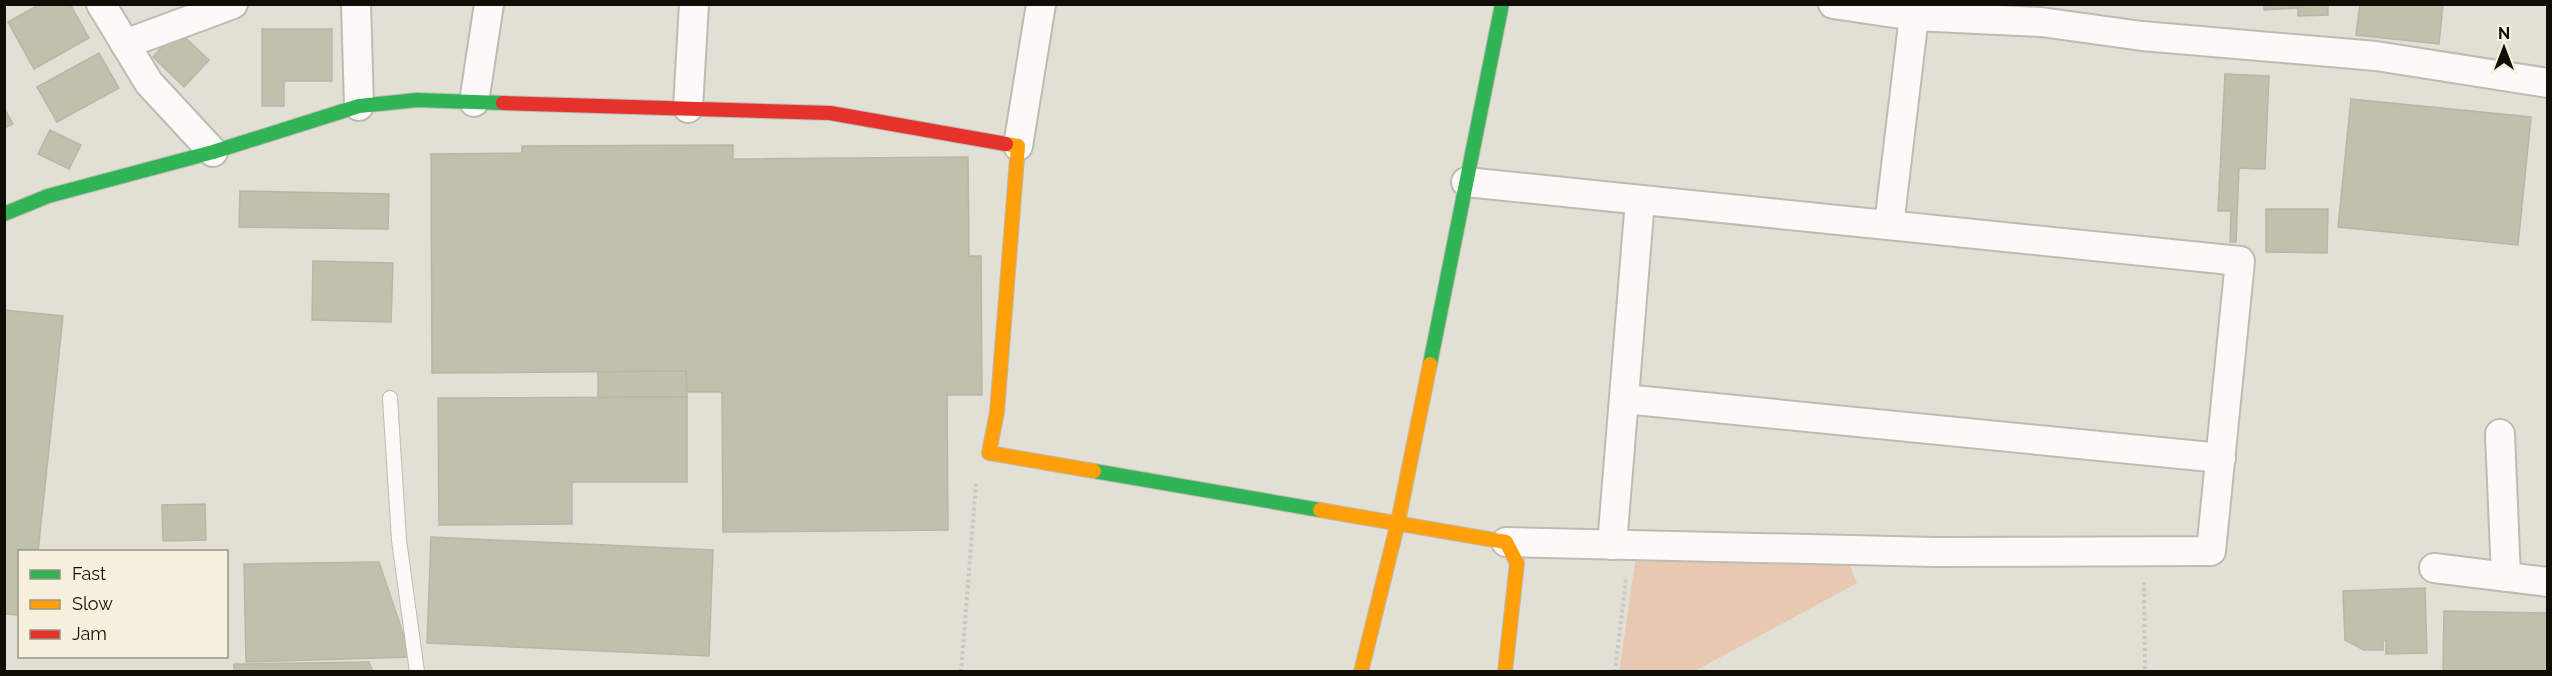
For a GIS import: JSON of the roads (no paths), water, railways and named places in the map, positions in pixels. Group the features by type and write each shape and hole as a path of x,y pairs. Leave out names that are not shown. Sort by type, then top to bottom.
{"street":[{"path":"101,4 150,83 213,152"},
{"path":"125,44 233,4"},
{"path":"356,4 359,106"},
{"path":"474,102 489,4"},
{"path":"688,108 694,4"},
{"path":"1041,4 1018,146 997,412 989,453 1506,542 1935,552 2211,551 2240,261 1466,182"},
{"path":"1361,672 1398,522 1502,4"},
{"path":"1833,4 1914,16 2041,22 2142,36 2376,56 2547,83"},
{"path":"1889,225 1914,16"},
{"path":"4,214 48,196 213,152 359,106 417,100 830,113 1018,146"},
{"path":"1621,545 1624,399 1640,200"},
{"path":"1624,399 2221,458"},
{"path":"2500,434 2506,577"},
{"path":"1505,672 1517,563 1506,542"},
{"path":"2434,568 2547,582"}],"lane":[{"path":"390,398 399,540 417,672"}]}
